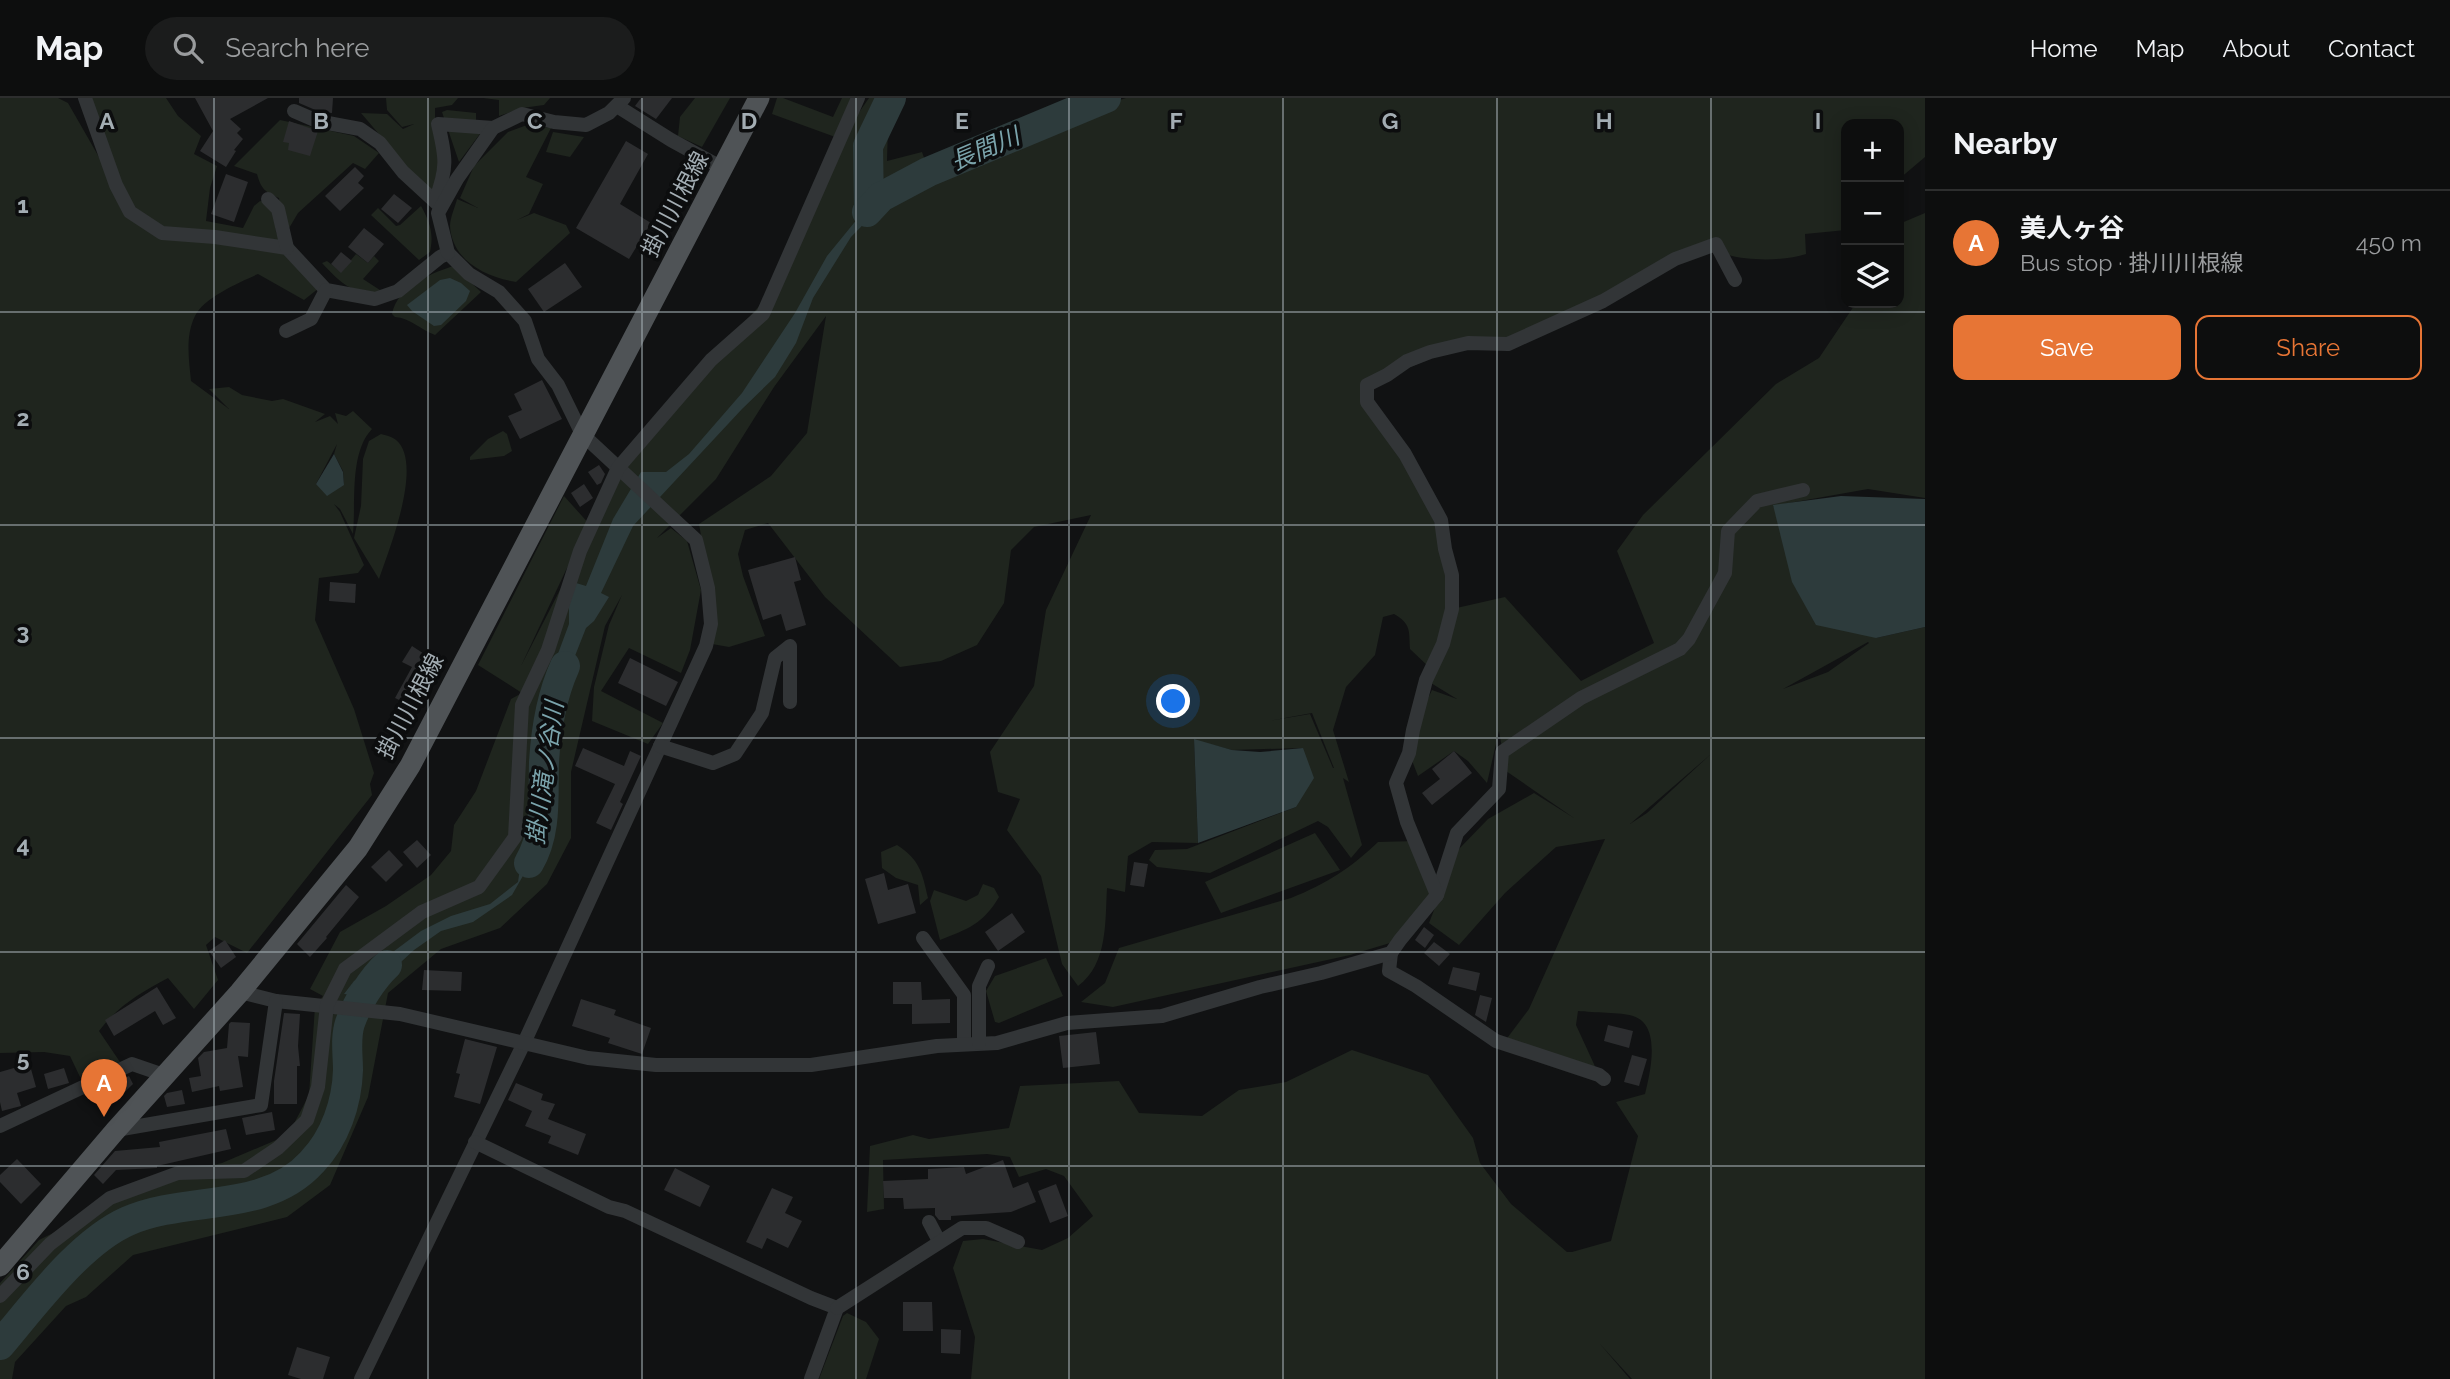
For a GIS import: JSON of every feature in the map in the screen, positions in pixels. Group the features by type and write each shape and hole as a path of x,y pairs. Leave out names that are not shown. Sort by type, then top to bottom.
{"main road":[{"name":"掛川川根線","path":"0,1266 164,1075 240,992 358,848 410,766 759,98"}],"street":[{"path":"85,98 116,185 130,212 150,228 162,233 215,237 287,248"},
{"path":"0,1296 50,1244 110,1198 178,1173 244,1171 278,1148 307,1120 318,1087 332,1006 345,969 422,912 480,887 514,837 522,705 548,650 580,551 618,468 710,360 764,314 858,98"},
{"path":"438,204 493,128 522,114 554,122 586,125 620,102 671,140 723,169"},
{"path":"294,111 317,121 360,129 380,142 403,172 438,204"},
{"path":"361,1379 524,1043 706,646 711,624 708,588 696,540 582,434 558,386 538,359 525,321 499,292 469,274 448,253 438,213 446,157 438,124 493,128"},
{"path":"268,199 278,209 287,248 326,290 375,299 398,291 448,253"},
{"path":"1437,895 1407,822 1396,783 1409,753 1426,680 1443,644 1452,610 1452,575 1441,520 1405,454 1367,402 1367,385 1387,375 1407,360 1430,352 1468,343 1508,344 1603,301 1675,259 1716,244 1735,280"},
{"path":"286,331 311,319 326,290"},
{"path":"1604,1079 1599,1075 1496,1041 1416,986 1389,971 1391,954 1399,940 1437,895 1457,833 1499,789 1503,752 1581,698 1680,649 1689,639 1725,573 1728,530 1757,501 1803,491"},
{"path":"660,746 713,763 735,754 762,713 775,658 790,646 790,702"},
{"path":"923,938 964,995 972,1043"},
{"path":"240,992 276,1001 400,1014 589,1058 656,1065 811,1065 937,1046 1010,1041 1067,1023 1162,1016 1260,986 1391,954"},
{"path":"972,1043 979,986 988,965"},
{"path":"115,1131 261,1105 276,1001"},
{"path":"0,1126 132,1064 164,1075"},
{"path":"475,1142 609,1207 625,1211 837,1308"},
{"path":"929,1222 939,1241"},
{"path":"811,1379 837,1308 962,1228 986,1228 1018,1242"}],"shaded area":[{"path":"0,98 58,98 68,103 127,206 86,98 166,98 178,116 201,136 194,154 217,166 210,188 206,221 243,228 254,206 260,201 274,204 276,232 283,247 324,284 304,300 258,274 214,297 199,309 192,324 188,348 191,381 229,409 209,389 229,387 242,395 272,401 283,399 325,414 315,422 330,416 338,424 335,413 346,416 353,411 372,429 360,451 357,465 353,534 340,509 334,504 364,565 358,573 319,578 315,620 354,709 374,773 370,784 372,795 247,953 215,937 206,945 218,980 194,1009 168,978 130,1000 114,1014 99,1031 120,1062 80,1077 70,1056 44,1052 0,1053","holes":["337,444 334,454 343,471 344,485 316,484"]},
{"path":"386,98 458,98 452,105 435,108 443,173 430,194 361,113 387,114 403,129 414,124 402,127 387,110"},
{"path":"483,98 550,98 544,105 522,108 499,116 499,100"},
{"path":"695,98 730,98 702,147 678,136 680,117"},
{"path":"777,98 833,117 842,98 864,98 838,138 772,114"},
{"path":"869,98 900,98 888,125 887,161 922,152 929,172 1059,119 1126,98 1925,98 1925,157 1904,175 1904,119 1841,119 1841,230 1805,234 1806,254 1778,259 1747,258 1728,255 1715,245 1508,344 1468,343 1365,386 1430,501 1452,609 1505,597 1581,681 1654,643 1617,551 1643,515 1776,384 1819,358 1853,308 1904,308 1904,222 1925,213 1925,498 1868,489 1773,506 1876,638 1925,627 1925,1379 1632,1379 1600,1344 1630,1379 971,1379 975,1337 953,1268 963,1241 983,1239 1042,1250 1068,1238 1093,1216 1064,1176 1046,1169 1019,1177 1010,1157 987,1154 883,1160 884,1209 867,1212 870,1146 913,1135 929,1139 1009,1128 1020,1086 1119,1081 1139,1113 1202,1116 1239,1090 1286,1082 1352,1050 1428,1075 1473,1138 1480,1163 1511,1204 1567,1252 1572,1252 1611,1241 1638,1136 1616,1102 1645,1094 1651,1062 1651,1039 1642,1021 1633,1016 1578,1011 1576,1025 1599,1075 1505,1041 1529,1009 1605,839 1556,847 1505,893 1459,945 1429,923 1457,851 1488,819 1534,793 1574,818 1506,771 1499,731 1487,783 1468,761 1454,751 1418,776 1409,753 1413,730 1432,690 1457,699 1426,680 1431,669 1410,649 1408,628 1404,621 1394,614 1383,617 1375,655 1346,687 1333,730 1349,782 1343,778 1362,845 1351,858 1328,827 1318,821 1210,873 1157,867 1149,860 1155,850 1187,849 1296,807 1303,748 1232,750 1194,740 1198,843 1152,842 1128,856 1125,892 1107,888 1105,928 1100,954 1088,977 1078,986 1062,964 1041,876 1007,830 1020,799 998,792 990,752 1034,686 1046,610 1091,515 1034,527 1011,550 1004,603 977,645 941,661 900,667 825,597 768,523 745,530 738,554 743,576 765,636 729,647 712,644 711,592 699,524 771,476 807,433 826,316 774,387 716,479 657,538 671,528 687,541 701,590 690,650 681,673 629,648 601,691 663,723 648,744 592,721 594,687 609,625 622,595 605,626 571,772 571,838 547,884 500,928 441,949 388,993 368,1097 330,1185 287,1217 133,1255 86,1297 66,1306 15,1362 12,1379 0,1379 0,1283 39,1240 63,1228 130,1184 222,1163 288,1135 309,1095 315,1006 323,996 310,989 340,932 386,906 431,875 451,851 454,825 476,791 511,699 522,693 478,665 564,496 591,526 618,468 669,405 761,304 839,141","holes":["586,539 521,666 566,570","1868,642 1828,672 1783,689","1312,713 1334,768 1310,714 1269,721","1711,754 1647,813 1630,824"]},
{"path":"447,110 476,113 476,126 482,131 459,162 442,112"},
{"path":"280,120 354,136 379,153 365,169 353,163 298,213 285,235 281,226 279,198 264,189 257,174 234,166"},
{"path":"527,125 551,128 526,177 543,184 529,214 517,220 534,213 566,225 570,233 516,282 482,271 464,258 452,238 450,223 457,199 478,208 460,198 474,166 508,132"},
{"path":"553,132 584,137 570,157 546,152"},
{"path":"906,181 851,237 813,298 796,343 775,377 633,526 601,593 609,597 594,621 586,628 556,704 544,707 546,686 569,624 569,604 576,583 586,586 613,519 641,472 666,472 689,454 742,393 795,313 827,256 876,196"},
{"path":"421,206 429,223 432,239 430,252 419,260 371,215 378,208 396,226"},
{"path":"356,254 368,263 374,256 379,261 363,279 383,292 363,291 348,286 322,263 327,261 341,272"},
{"path":"453,266 481,292 435,335 392,314 395,304 407,289 424,278"},
{"path":"450,278 470,291 466,301 441,325 434,326 407,305 440,280"},
{"path":"503,431 507,434 512,451 504,456 470,460 488,439"},
{"path":"381,434 396,440 404,451 407,467 402,507 379,579 354,538 361,506 363,459 369,441"},
{"path":"334,454 343,472 344,485 327,496 316,484"},
{"path":"1841,496 1925,499 1925,627 1876,638 1816,625 1792,582 1773,505"},
{"path":"1194,739 1232,750 1260,752 1303,748 1314,778 1296,807 1198,843"},
{"path":"545,752 540,846 512,895 473,922 441,931 414,950 376,985 371,997 344,994 354,981 421,931 451,916 490,904 518,882 521,861 535,824 541,762"},
{"path":"1315,833 1340,870 1221,913 1205,882"},
{"path":"1416,841 1437,895 1400,940 1350,955 1113,1007 1081,1002 1105,983 1119,948 1291,898 1338,874 1378,842"},
{"path":"897,845 911,856 922,874 928,898 920,905 918,885 896,878 882,868 881,852"},
{"path":"983,884 994,888 999,897 987,914 974,924 940,940 930,901 934,890 966,901 978,895"},
{"path":"1046,958 1063,996 999,1023 995,1022 986,991 995,976"},
{"path":"847,1313 866,1322 879,1339 866,1379 819,1379 843,1316"}],"building":[{"path":"195,98 268,98 230,119 241,129 237,133 243,139 226,167 200,151 213,131"},
{"path":"299,98 333,98 332,113 320,112 299,103"},
{"path":"641,98 672,98 656,119 635,106"},
{"path":"289,121 318,131 310,156 288,150 289,143 283,142"},
{"path":"626,141 648,154 620,204 651,223 629,259 576,228"},
{"path":"355,167 364,176 358,183 364,188 340,211 325,196"},
{"path":"226,174 248,182 234,222 211,214"},
{"path":"394,194 412,208 398,223 381,209"},
{"path":"364,228 384,244 368,263 348,247"},
{"path":"341,252 352,261 341,273 331,264"},
{"path":"565,263 582,287 544,312 528,289"},
{"path":"542,380 562,419 520,439 508,416 522,410 514,394"},
{"path":"599,465 605,474 597,485 588,472"},
{"path":"584,484 593,498 580,507 571,493"},
{"path":"795,557 801,580 794,582 806,625 786,631 781,614 763,620 748,570"},
{"path":"330,582 356,584 355,603 329,601"},
{"path":"412,646 438,663 414,707 395,698 412,667 402,662"},
{"path":"630,658 678,682 666,706 618,683"},
{"path":"583,748 624,766 630,751 641,756 620,802 623,804 611,830 596,823 615,784 575,766"},
{"path":"1454,751 1472,773 1432,805 1422,793 1440,779 1432,769"},
{"path":"417,840 431,855 417,868 403,852"},
{"path":"389,850 403,865 386,882 371,867"},
{"path":"1134,862 1148,864 1144,887 1130,885"},
{"path":"884,873 888,890 908,884 916,913 878,924 865,879"},
{"path":"346,885 359,897 310,957 297,944"},
{"path":"1012,913 1025,932 998,951 985,932"},
{"path":"1424,927 1434,935 1425,948 1415,940"},
{"path":"225,940 236,957 221,968 209,951"},
{"path":"1434,942 1450,954 1439,966 1424,953"},
{"path":"1453,967 1480,973 1476,991 1448,984"},
{"path":"424,970 462,972 461,991 422,990"},
{"path":"893,982 921,982 922,1000 950,999 950,1023 912,1024 912,1004 893,1004"},
{"path":"157,987 176,1018 163,1025 155,1011 114,1036 105,1020"},
{"path":"1480,995 1492,998 1486,1022 1475,1015"},
{"path":"581,999 616,1010 614,1015 651,1028 642,1054 608,1043 610,1038 572,1026"},
{"path":"284,1013 300,1014 297,1104 274,1104 274,1081"},
{"path":"231,1022 250,1023 248,1057 238,1056 243,1087 220,1091 219,1086 192,1092 189,1078 201,1076 198,1058 204,1052 227,1048"},
{"path":"1608,1025 1633,1031 1629,1048 1604,1041"},
{"path":"1096,1032 1100,1064 1063,1068 1059,1036"},
{"path":"465,1039 497,1047 480,1104 454,1097 460,1074 456,1073"},
{"path":"1632,1055 1647,1059 1639,1086 1624,1082"},
{"path":"21,1066 22,1071 31,1069 36,1087 17,1093 21,1106 2,1111 0,1072"},
{"path":"64,1068 69,1083 48,1089 44,1074"},
{"path":"129,1076 133,1084 104,1112 95,1092"},
{"path":"516,1083 543,1094 541,1100 555,1104 548,1119 586,1134 578,1155 548,1143 551,1136 525,1126 532,1111 508,1100"},
{"path":"182,1090 185,1104 167,1107 164,1096"},
{"path":"272,1112 275,1130 246,1135 242,1118"},
{"path":"226,1129 231,1149 157,1168 116,1170 103,1184 94,1175 115,1151 160,1147 159,1142"},
{"path":"17,1159 41,1184 21,1204 0,1182 0,1175"},
{"path":"1003,1160 1013,1188 1028,1182 1036,1202 1011,1212 951,1216 951,1220 939,1220 935,1215 935,1208 904,1209 903,1198 884,1198 883,1181 928,1179 928,1169 964,1167 966,1174"},
{"path":"675,1168 710,1186 700,1207 664,1190"},
{"path":"1056,1184 1068,1216 1050,1223 1038,1191"},
{"path":"772,1188 793,1197 785,1213 802,1221 788,1248 767,1238 762,1249 746,1242"},
{"path":"903,1302 932,1302 933,1331 903,1331"},
{"path":"941,1329 961,1330 960,1354 941,1353"},
{"path":"297,1347 330,1357 323,1379 301,1379 288,1375"}],"waterway":[{"name":"掛川滝ノ谷川","path":"869,209 868,146 891,98"},
{"name":"長間川","path":"867,212 881,197 928,172 1106,98"},
{"name":"掛川滝ノ谷川","path":"529,863 541,827 544,762 550,713 565,666"},
{"name":"掛川滝ノ谷川","path":"0,1345 75,1259 110,1231 151,1213 249,1197 272,1190 293,1178 312,1162 327,1142 342,1107 347,1082 350,1023 366,992 387,965"}],"place":[{"name":"美人ヶ谷","path":"104,1117"}]}
